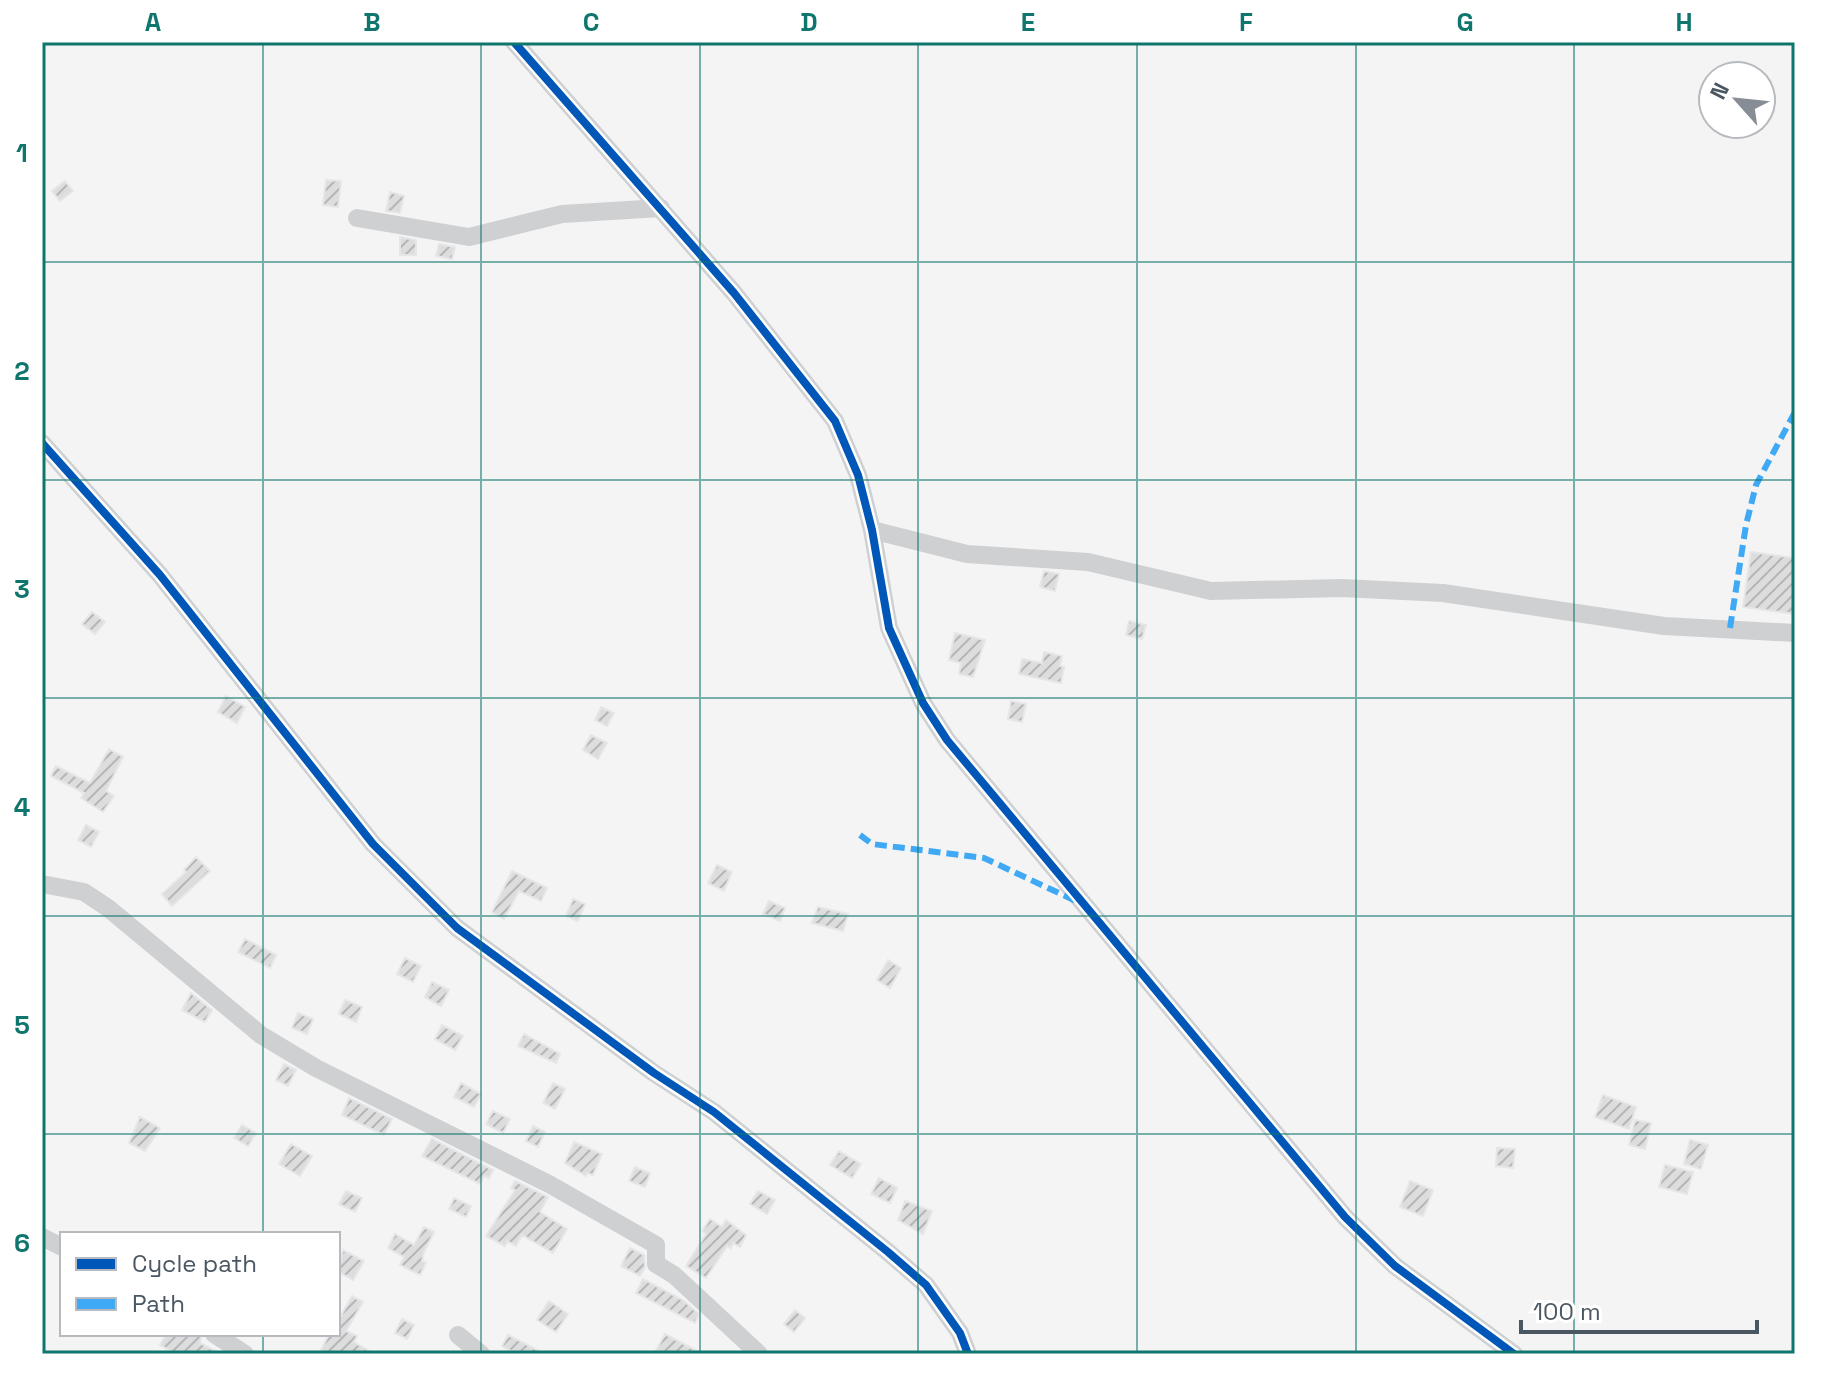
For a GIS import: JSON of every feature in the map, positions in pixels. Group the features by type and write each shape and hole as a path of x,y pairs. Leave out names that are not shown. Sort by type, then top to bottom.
{"street":[{"path":"514,42 661,208 794,366 835,421 858,475 872,530 889,628 923,703 947,740 1345,1217 1395,1266 1514,1354"},
{"path":"357,218 469,237 562,214 661,208"},
{"path":"42,443 160,575 373,844 447,918 642,1064 714,1112 888,1252 926,1285 960,1333 968,1354"},
{"path":"872,530 967,554 1088,562 1211,591 1342,588 1443,593 1664,626 1795,633"},
{"path":"42,884 84,892 108,908 261,1035 316,1068 549,1184 656,1245 656,1264 674,1275 759,1354"},
{"path":"42,1237 60,1246"},
{"path":"458,1335 481,1354"},
{"path":"217,1336 245,1354"}],"building":[{"path":"326,180 341,181 338,207 323,205"},
{"path":"65,181 73,191 60,201 52,191"},
{"path":"390,192 404,196 400,213 386,211"},
{"path":"400,237 416,240 416,255 400,255"},
{"path":"439,244 455,247 452,259 436,256"},
{"path":"1751,552 1795,558 1795,614 1743,607"},
{"path":"1044,571 1059,574 1055,591 1040,587"},
{"path":"92,612 105,622 95,634 82,624"},
{"path":"1129,621 1146,625 1142,639 1126,635"},
{"path":"955,633 985,640 973,677 959,674 961,663 949,660"},
{"path":"1044,652 1062,656 1060,666 1064,667 1061,683 1019,674 1022,659 1042,663"},
{"path":"226,696 245,707 237,723 218,712"},
{"path":"1011,701 1026,704 1022,722 1008,719"},
{"path":"601,707 614,713 607,726 595,720"},
{"path":"591,735 607,743 598,759 583,750"},
{"path":"109,749 123,757 106,791 114,796 103,812 81,798 84,793 51,776 56,766 90,783"},
{"path":"86,825 99,832 91,847 78,840"},
{"path":"196,857 210,871 172,906 162,894 186,872 184,870"},
{"path":"717,865 732,872 724,891 708,883"},
{"path":"512,871 547,888 541,901 519,891 504,919 492,912"},
{"path":"573,899 585,904 578,921 566,916"},
{"path":"769,901 785,908 780,921 763,914"},
{"path":"818,907 848,914 843,931 812,923"},
{"path":"245,939 276,955 270,968 238,952"},
{"path":"405,958 421,966 413,982 397,974"},
{"path":"888,960 901,968 890,988 877,980"},
{"path":"432,982 449,990 441,1006 425,997"},
{"path":"191,993 212,1010 205,1022 182,1010"},
{"path":"345,1000 362,1007 356,1022 339,1014"},
{"path":"298,1013 313,1019 307,1034 292,1028"},
{"path":"442,1025 463,1036 455,1050 435,1039"},
{"path":"524,1034 560,1054 556,1063 518,1046"},
{"path":"284,1064 296,1070 288,1086 276,1080"},
{"path":"461,1083 481,1094 474,1107 454,1097"},
{"path":"553,1083 565,1089 555,1109 543,1103"},
{"path":"1603,1095 1636,1107 1629,1129 1595,1117"},
{"path":"349,1098 392,1119 384,1135 342,1115"},
{"path":"493,1111 510,1119 503,1133 486,1124"},
{"path":"140,1117 160,1128 145,1151 129,1143"},
{"path":"1635,1120 1651,1123 1645,1149 1629,1145"},
{"path":"242,1125 256,1133 248,1146 234,1138"},
{"path":"533,1126 545,1132 538,1147 526,1141"},
{"path":"432,1139 493,1170 489,1178 484,1176 480,1184 422,1156"},
{"path":"1690,1140 1708,1145 1701,1169 1684,1164"},
{"path":"574,1142 602,1154 593,1175 587,1173 586,1176 565,1163"},
{"path":"291,1144 312,1156 300,1176 279,1164"},
{"path":"1497,1148 1515,1149 1513,1168 1496,1166"},
{"path":"839,1151 861,1164 852,1178 830,1165"},
{"path":"1665,1165 1693,1172 1687,1194 1659,1187"},
{"path":"635,1167 650,1173 645,1187 629,1181"},
{"path":"879,1178 897,1188 890,1203 871,1194"},
{"path":"515,1181 548,1197 540,1212 567,1229 553,1253 522,1235 516,1246 507,1241 505,1246 486,1236 515,1190 511,1188"},
{"path":"1410,1181 1433,1190 1423,1216 1400,1207"},
{"path":"346,1191 362,1198 355,1212 339,1204"},
{"path":"758,1191 775,1200 767,1214 750,1204"},
{"path":"454,1198 471,1206 466,1217 449,1209"},
{"path":"905,1201 932,1211 923,1234 898,1220"},
{"path":"710,1219 722,1227 726,1220 746,1235 740,1247 733,1243 731,1248 727,1246 706,1278 686,1266 706,1234 702,1231"},
{"path":"424,1227 434,1232 424,1252 422,1261 426,1263 420,1275 400,1265 404,1257 388,1248 395,1234 414,1245"},
{"path":"630,1248 644,1255 645,1267 640,1276 621,1266"},
{"path":"343,1250 364,1261 353,1280 340,1273"},
{"path":"643,1279 683,1300 699,1314 695,1323 636,1293"},
{"path":"352,1296 363,1302 346,1331 357,1336 354,1342 374,1354 319,1354 328,1336 340,1336 340,1317"},
{"path":"549,1301 568,1314 556,1332 537,1320"},
{"path":"795,1310 805,1318 794,1332 784,1324"},
{"path":"402,1319 414,1325 407,1339 395,1333"},
{"path":"665,1334 703,1354 654,1354"},
{"path":"508,1335 545,1354 517,1354 502,1346"},
{"path":"165,1336 202,1336 200,1343 221,1354 176,1354 160,1345"}],"marked path":[{"path":"1730,628 1746,525 1756,485 1795,412"},
{"path":"860,835 872,844 984,858 1078,902"}],"cycle path":[{"path":"514,42 734,293 835,421 858,475 872,530 889,628 923,703 947,740 1345,1217 1395,1266 1514,1354"},
{"path":"42,443 160,575 373,844 457,928 654,1073 714,1112 888,1252 926,1285 960,1333 968,1354"}]}
